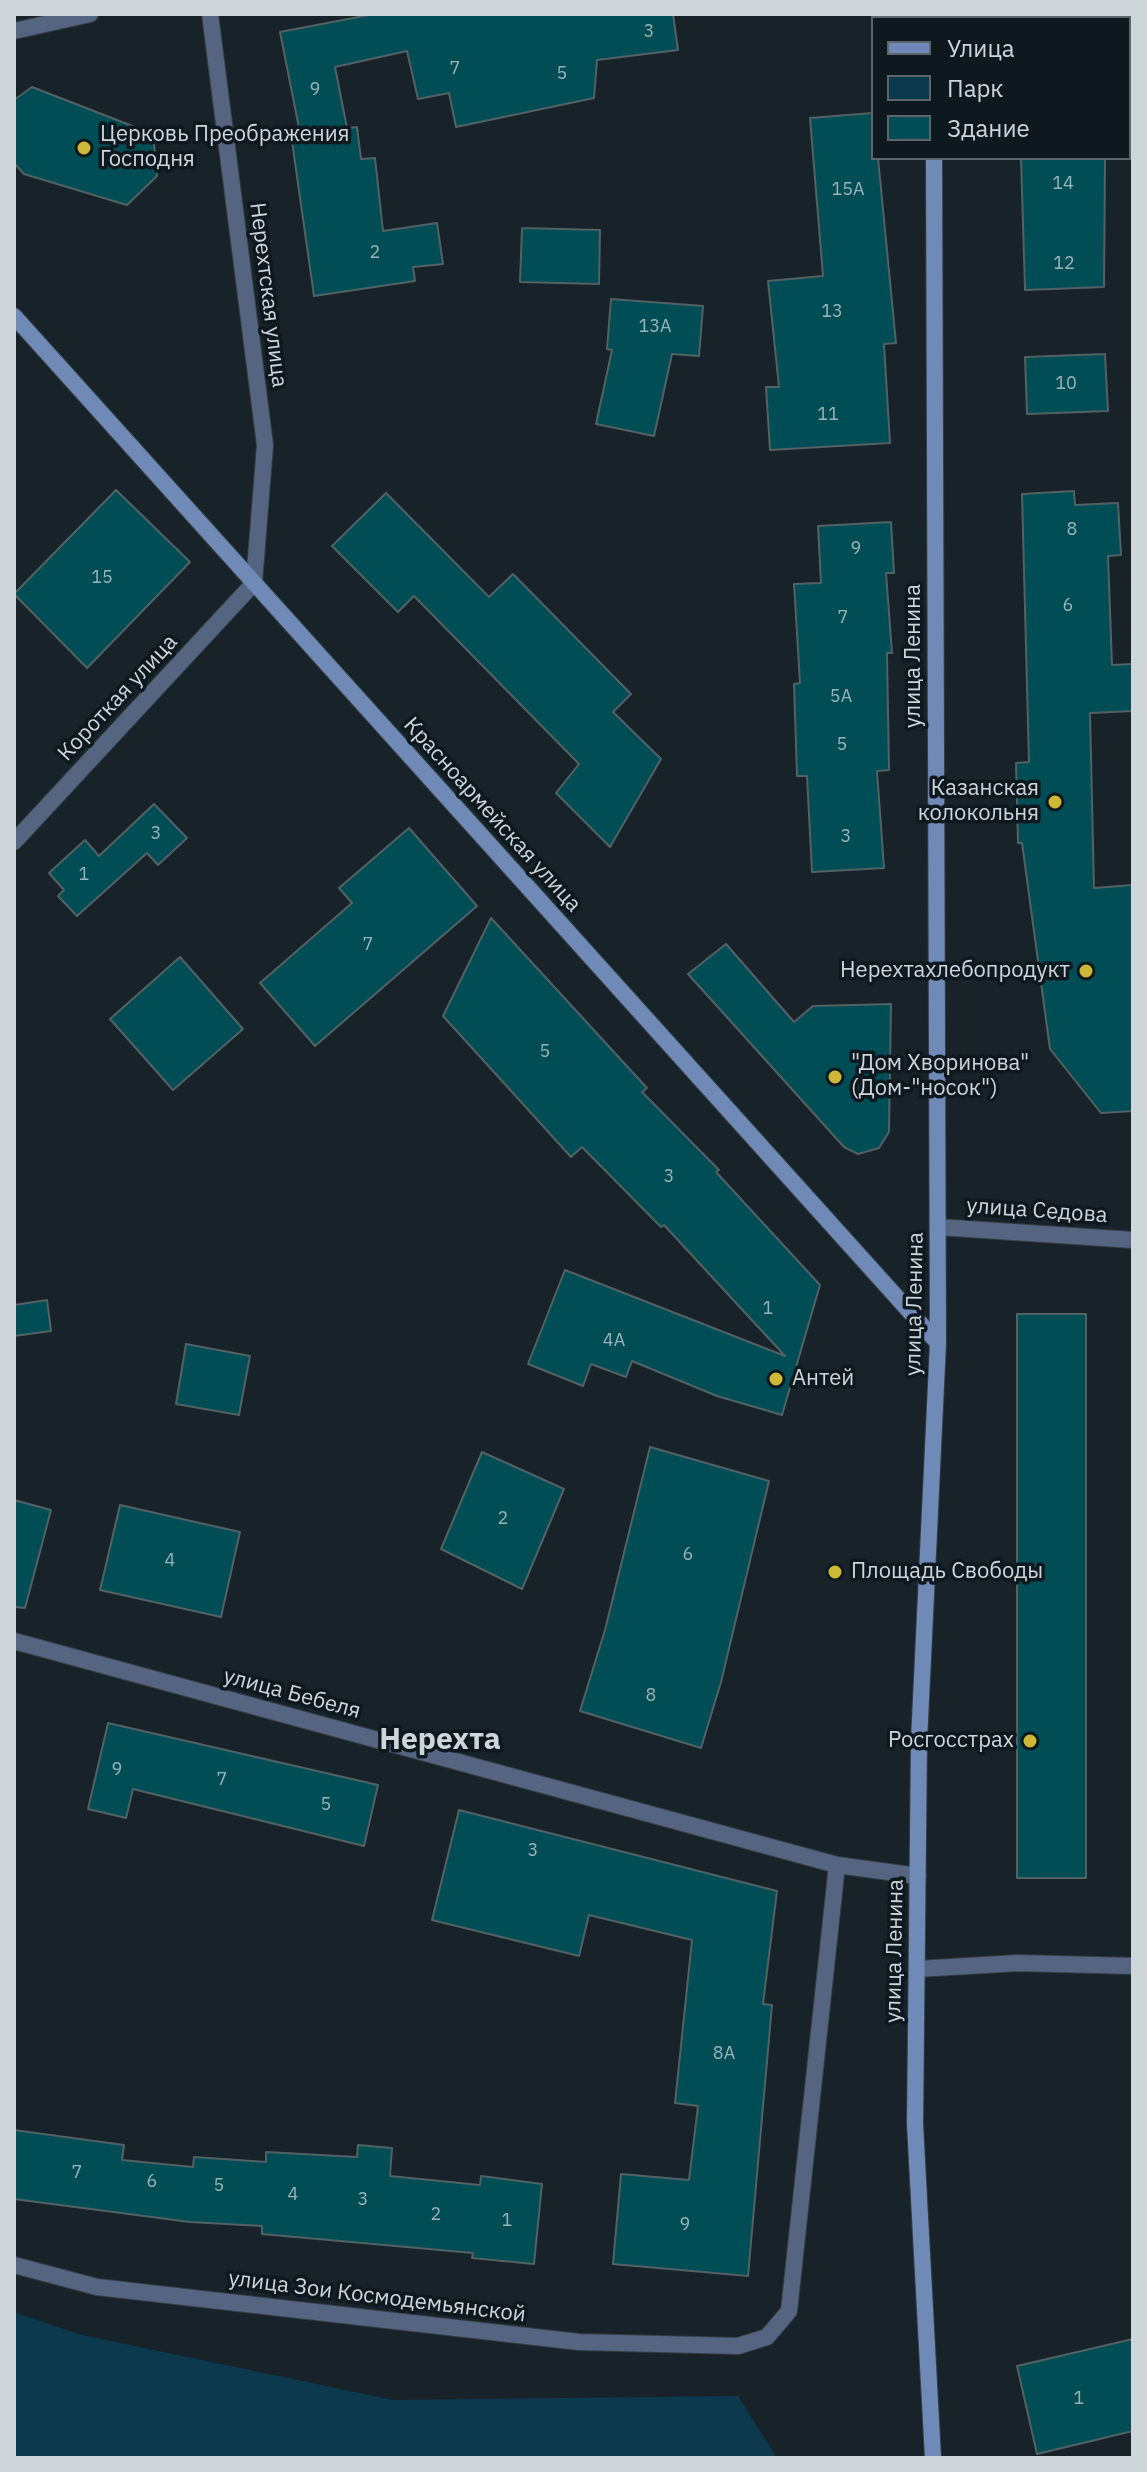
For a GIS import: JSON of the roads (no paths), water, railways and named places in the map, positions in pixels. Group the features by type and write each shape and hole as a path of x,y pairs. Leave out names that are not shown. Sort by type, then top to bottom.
{"main road":[{"name":"улица Ленина","path":"932,2454 915,2124 919,1741 938,1343 934,160"},
{"name":"Красноармейская улица","path":"14,316 938,1343"}],"street":[{"path":"14,31 90,14"},
{"name":"Нерехтская улица","path":"210,14 265,445 254,583"},
{"name":"Короткая улица","path":"14,842 254,583"},
{"name":"улица Седова","path":"938,1227 1133,1240"},
{"name":"улица Бебеля","path":"14,1641 837,1865 918,1876"},
{"name":"улица Зои Космодемьянской","path":"14,2265 97,2287 548,2339 738,2346 767,2337 789,2311 837,1865"},
{"path":"917,1969 1018,1963 1133,1966"}],"place":[{"name":"Церковь Преображения Господня","path":"84,148"},
{"name":"Казанская колокольня","path":"1055,802"},
{"name":"Нерехтахлебопродукт","path":"1086,971"},
{"name":"\"Дом Хворинова\" (Дом-\"носок\")","path":"835,1077"},
{"name":"Антей","path":"776,1379"},
{"name":"Площадь Свободы","path":"835,1572"},
{"name":"Росгосстрах","path":"1030,1741"}],"district":[{"name":"Нерехта","path":"440,1740"}]}
